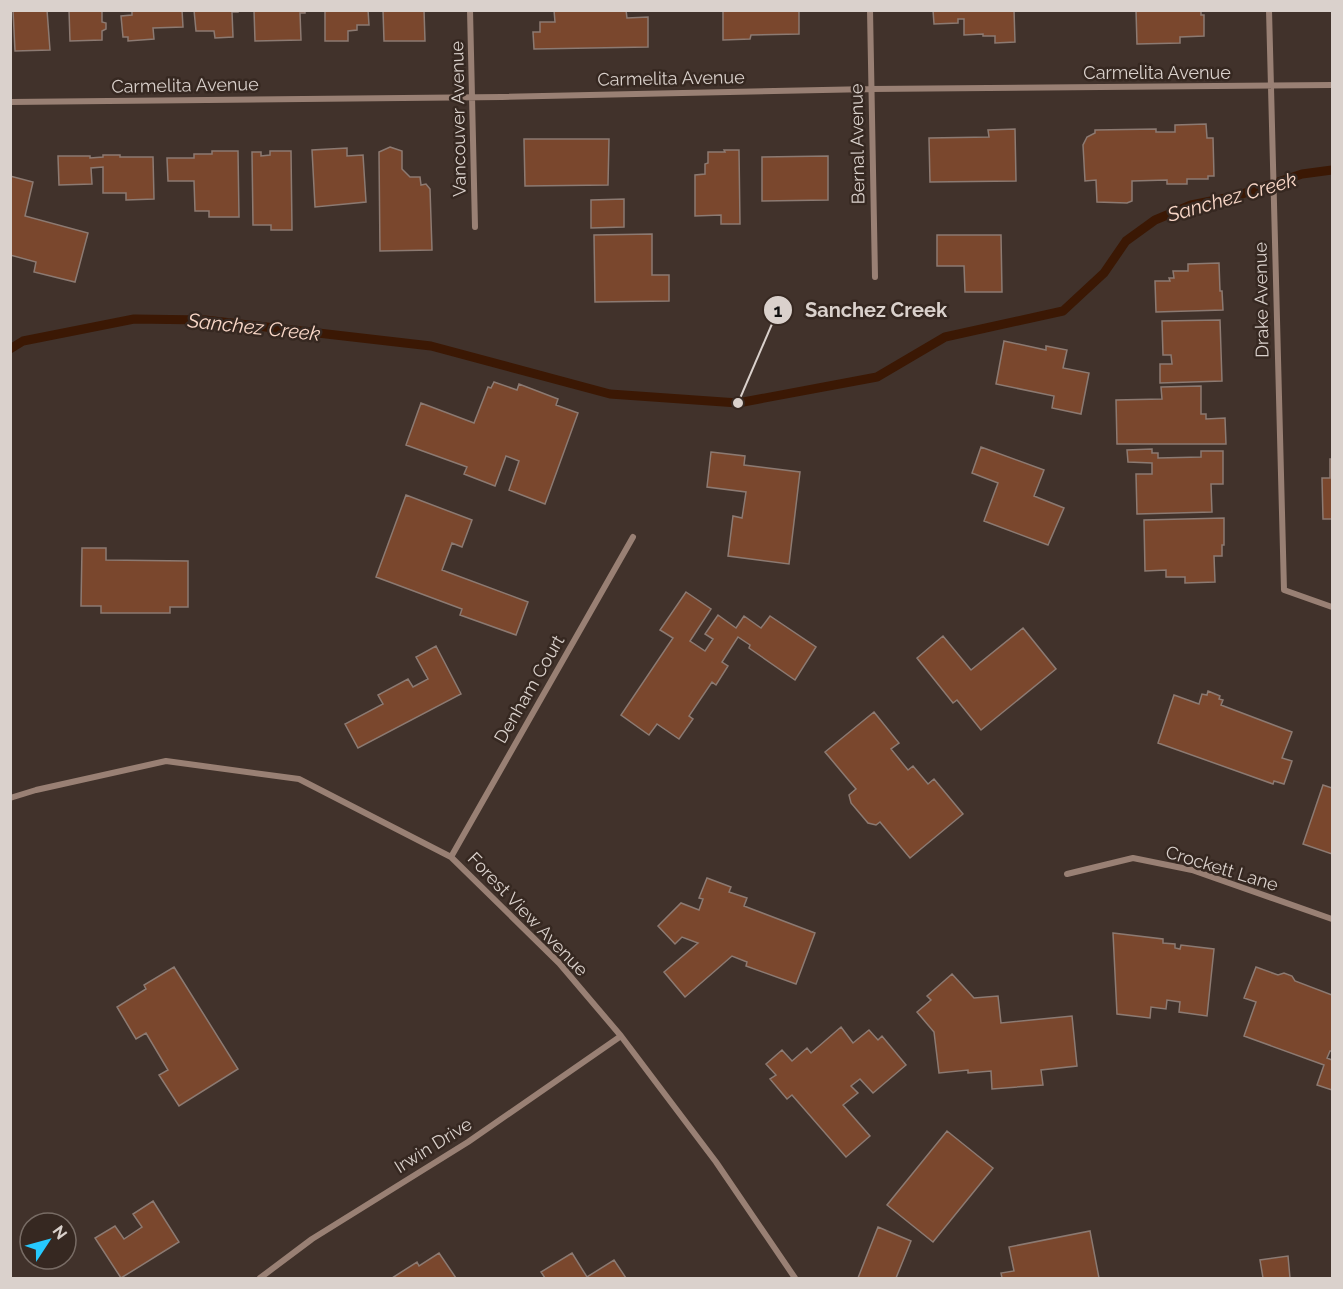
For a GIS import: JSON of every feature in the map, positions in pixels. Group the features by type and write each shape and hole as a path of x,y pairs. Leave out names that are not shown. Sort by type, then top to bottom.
{"street":[{"name":"Vancouver Avenue","path":"471,10 471,97 476,227"},
{"name":"Bernal Avenue","path":"870,10 875,277"},
{"name":"Drake Avenue","path":"1269,10 1284,590 1332,607"},
{"name":"Carmelita Avenue","path":"10,102 471,97 871,89 1332,86"},
{"name":"Denham Court","path":"451,857 633,537"},
{"name":"Forest View Avenue","path":"10,798 166,761 299,779 451,857 559,963 621,1036 716,1162 795,1278"},
{"name":"Crockett Lane","path":"1067,874 1133,858 1192,870 1332,920"},
{"name":"Irwin Drive","path":"260,1278 312,1239 468,1142 621,1036"}],"building":[{"path":"13,10 47,10 50,50 15,51"},
{"path":"69,10 102,10 102,22 106,23 106,29 102,31 102,40 70,41"},
{"path":"132,10 182,10 183,27 153,28 154,39 128,41 128,37 123,37 121,16 132,15"},
{"path":"194,10 238,10 238,12 232,12 233,37 215,38 214,31 196,31"},
{"path":"254,10 305,10 305,13 300,13 301,40 255,41"},
{"path":"325,10 368,10 369,25 357,25 357,30 348,31 348,41 325,41"},
{"path":"383,10 424,10 425,41 384,41"},
{"path":"554,10 626,10 627,18 648,17 648,47 534,49 533,32 540,32 540,22 555,22"},
{"path":"723,10 799,10 799,34 751,35 750,39 723,40"},
{"path":"933,10 1014,10 1015,42 995,43 995,36 964,35 964,19 958,19 958,23 934,24"},
{"path":"1136,10 1201,10 1201,15 1204,15 1204,36 1180,37 1180,43 1137,44"},
{"path":"1206,124 1207,138 1213,138 1214,176 1208,176 1208,179 1187,179 1187,184 1167,184 1167,180 1132,181 1132,201 1127,203 1097,202 1096,180 1085,181 1083,145 1087,137 1095,133 1095,130 1156,129 1156,132 1175,132 1175,125"},
{"path":"1015,129 1016,181 930,182 929,138 989,137 988,130"},
{"path":"524,139 609,139 608,185 525,186"},
{"path":"390,147 402,151 402,169 410,177 420,177 421,185 426,184 430,189 432,250 380,251 379,152"},
{"path":"347,148 347,156 363,155 366,202 315,207 312,150"},
{"path":"724,150 739,150 740,224 721,224 721,215 695,216 695,175 705,174 708,152 725,152"},
{"path":"212,151 238,151 239,217 209,217 209,211 195,211 194,181 168,181 167,158 194,158 194,154 212,154"},
{"path":"270,151 291,151 292,230 271,230 271,225 253,225 252,152 261,152 261,156 270,155"},
{"path":"103,155 153,157 154,199 126,200 126,193 103,193 103,167 91,168 92,184 59,185 58,156 90,156 90,158 103,157"},
{"path":"828,156 828,200 762,201 762,157"},
{"path":"10,176 33,182 25,216 88,233 75,282 34,272 36,262 10,255"},
{"path":"624,199 624,227 591,228 591,200"},
{"path":"652,234 652,275 669,275 669,301 595,302 594,235"},
{"path":"937,235 1001,235 1002,292 965,292 964,266 937,266"},
{"path":"1219,263 1223,310 1156,312 1155,281 1170,281 1169,278 1174,278 1173,271 1188,271 1188,264"},
{"path":"1220,320 1222,381 1160,383 1160,364 1172,364 1171,355 1163,355 1162,321"},
{"path":"1004,341 1046,350 1046,346 1067,350 1063,368 1089,373 1081,414 1052,408 1054,396 996,384"},
{"path":"494,382 517,390 519,384 558,399 556,405 578,413 545,504 509,490 519,461 506,456 495,486 464,474 467,467 406,445 421,403 474,423 488,387 491,388"},
{"path":"1201,386 1201,414 1206,414 1206,419 1225,418 1226,444 1117,444 1116,400 1162,399 1161,387"},
{"path":"981,447 1044,470 1034,496 1064,508 1048,545 984,521 998,483 972,473"},
{"path":"1152,449 1152,453 1158,453 1158,458 1201,457 1201,451 1223,451 1223,484 1211,484 1212,512 1137,514 1136,474 1152,474 1152,463 1128,462 1127,450"},
{"path":"711,452 745,456 744,465 800,472 789,564 728,556 733,516 742,518 746,492 707,487"},
{"path":"1330,459 1332,459 1332,519 1323,519 1322,478 1330,478"},
{"path":"406,495 472,520 462,547 452,543 442,570 528,602 516,635 460,615 462,609 376,577"},
{"path":"1224,518 1222,556 1214,556 1215,582 1185,583 1185,577 1166,577 1166,570 1145,571 1144,520"},
{"path":"82,548 106,548 106,560 188,561 188,607 170,607 170,613 101,613 101,606 81,606"},
{"path":"686,592 711,609 690,641 705,651 713,639 705,634 718,615 736,628 744,616 761,628 770,616 816,647 795,680 749,648 750,645 738,637 722,662 728,666 716,685 712,682 689,716 693,719 679,739 657,724 649,735 621,715 673,638 660,630"},
{"path":"1023,628 1056,669 981,730 957,700 953,703 917,658 943,636 971,670"},
{"path":"436,646 461,694 358,748 345,724 383,704 378,695 408,679 413,687 428,679 416,657"},
{"path":"1208,691 1220,696 1219,699 1223,700 1221,705 1292,732 1282,758 1292,761 1284,784 1274,781 1273,784 1158,743 1174,695 1199,704 1202,694 1207,695"},
{"path":"874,712 899,743 891,749 908,770 913,766 928,784 934,779 963,814 910,858 880,822 876,825 868,823 851,803 849,795 856,789 825,752"},
{"path":"1323,785 1332,788 1332,854 1303,844"},
{"path":"707,878 731,887 729,892 747,898 744,906 815,933 796,984 746,966 747,962 732,956 685,997 664,972 698,943 682,937 675,944 658,926 681,903 699,910 703,899 699,898"},
{"path":"1113,933 1163,939 1163,943 1175,944 1175,948 1180,949 1181,945 1214,949 1207,1016 1179,1012 1180,1002 1167,1000 1166,1009 1151,1007 1150,1018 1117,1014"},
{"path":"174,967 238,1069 179,1106 159,1075 168,1070 146,1033 136,1039 117,1007 146,989 144,985"},
{"path":"1256,967 1278,975 1284,973 1292,976 1295,981 1332,995 1332,1051 1327,1058 1332,1060 1332,1090 1317,1085 1324,1065 1244,1036 1256,1002 1244,998"},
{"path":"952,974 974,998 998,996 1001,1023 1072,1016 1077,1066 1041,1070 1043,1085 992,1089 991,1071 968,1073 968,1070 939,1073 934,1032 917,1012 931,1000 927,996"},
{"path":"841,1027 853,1043 869,1030 878,1040 882,1036 906,1065 873,1093 860,1079 851,1086 858,1093 843,1105 870,1136 846,1157 792,1095 787,1099 770,1079 776,1075 766,1064 782,1050 792,1061 807,1048 811,1053"},
{"path":"947,1131 993,1168 933,1242 887,1205"},
{"path":"153,1201 179,1242 121,1278 95,1238 115,1226 124,1239 142,1227 133,1214"},
{"path":"878,1227 911,1241 896,1278 858,1278"},
{"path":"1090,1231 1099,1278 1002,1278 1001,1273 1014,1271 1009,1247"},
{"path":"439,1253 456,1278 392,1278 417,1262 419,1266"},
{"path":"572,1253 587,1277 614,1260 626,1278 545,1278 541,1272"},
{"path":"1288,1256 1290,1278 1263,1278 1260,1260"}],"waterway":[{"name":"Sanchez Creek","path":"10,349 23,341 134,319 205,320 431,346 610,394 738,403 877,377 945,337 1063,311 1104,273 1126,241 1155,220 1191,205 1236,196 1302,174 1332,170"}],"place":[{"name":"Sanchez Creek","path":"738,403"}]}
